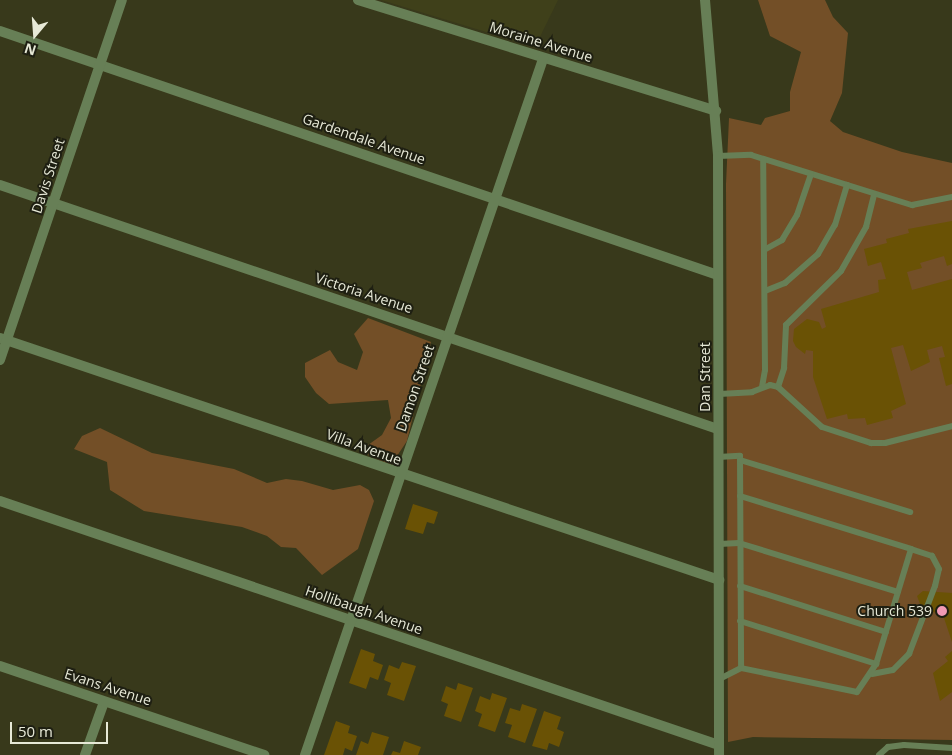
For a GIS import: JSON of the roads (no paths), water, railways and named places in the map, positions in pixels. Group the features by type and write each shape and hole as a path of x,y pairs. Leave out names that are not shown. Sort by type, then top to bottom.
{"street":[{"name":"Davis Street","path":"0,360 3,339 54,204 98,64 122,0"},
{"name":"Moraine Avenue","path":"358,0 542,59 716,111"},
{"name":"Dan Street","path":"705,0 716,111 718,156 719,750"},
{"name":"Gardendale Avenue","path":"0,31 718,275"},
{"name":"Damon Street","path":"305,755 542,59"},
{"name":"Victoria Avenue","path":"0,185 448,335 718,429"},
{"name":"Villa Avenue","path":"3,339 719,580"},
{"name":"Hollibaugh Avenue","path":"0,501 719,750"},
{"name":"Evans Avenue","path":"0,666 264,755"},
{"path":"85,755 104,702"}],"lane":[{"path":"718,156 739,153 763,159 912,205 952,197"},
{"path":"762,386 765,370 763,159"},
{"path":"764,250 782,240 792,223 811,174"},
{"path":"764,291 786,283 818,254 835,225 847,185"},
{"path":"778,387 784,368 786,324 841,271 866,227 874,194"},
{"path":"719,394 741,394 762,386 778,387 822,427 870,443 885,443 952,426"},
{"path":"718,457 740,456 741,668"},
{"path":"740,460 910,512"},
{"path":"740,496 932,556 938,569 934,586 909,654 893,670 872,674"},
{"path":"719,544 739,542 898,592"},
{"path":"719,679 741,668 857,692 872,674 876,664 911,549"},
{"path":"740,586 886,632"},
{"path":"740,621 876,664"},
{"path":"879,755 888,747 904,745 952,748"}],"place":[{"name":"Church 539","path":"942,611"}]}
